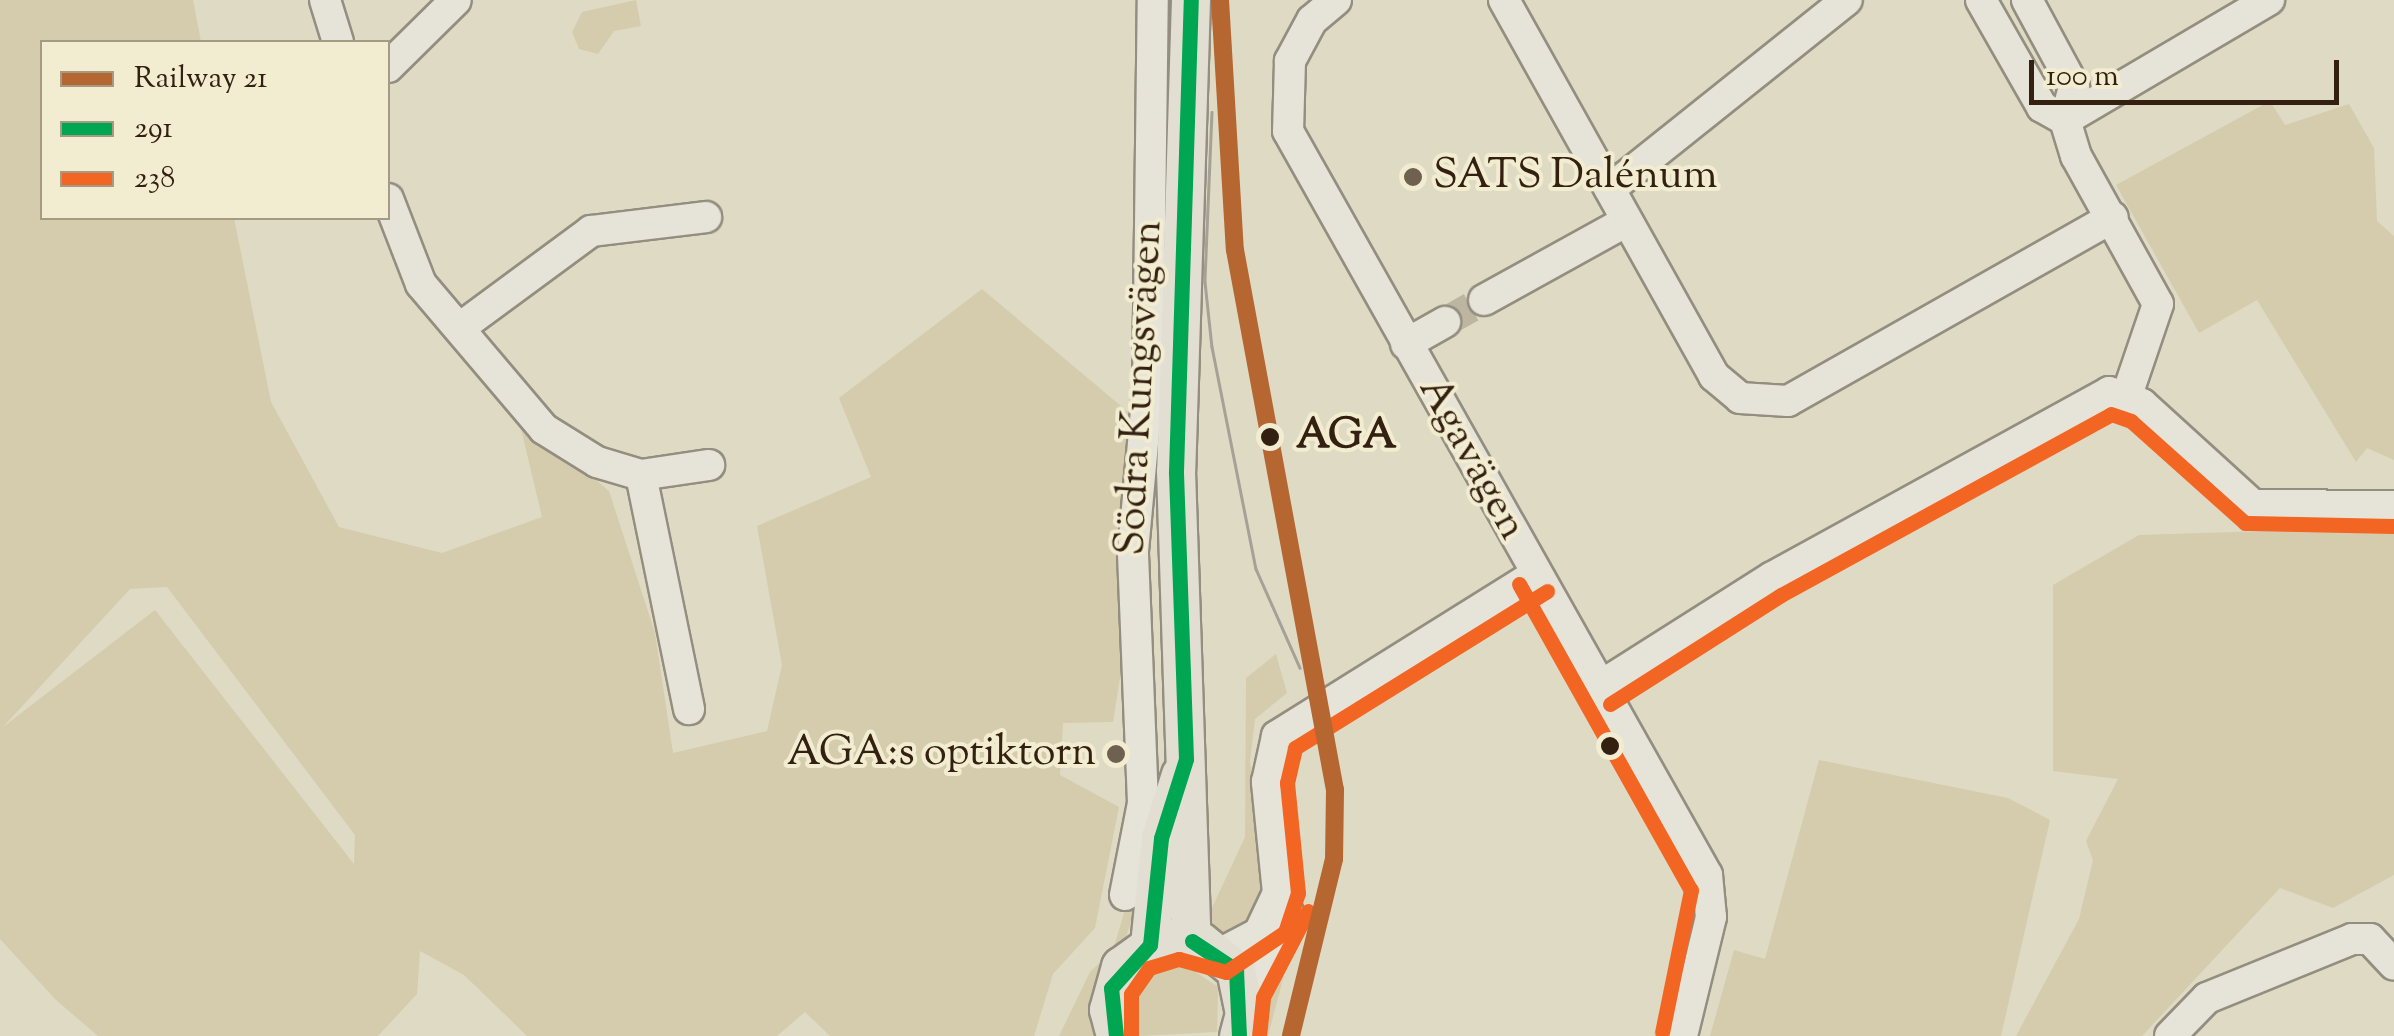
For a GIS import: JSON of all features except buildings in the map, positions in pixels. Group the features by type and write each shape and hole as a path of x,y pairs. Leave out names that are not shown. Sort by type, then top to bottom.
{"main road":[{"name":"Södra Kungsvägen","path":"1191,0 1176,472 1186,758 1206,947 1244,992"},
{"name":"Södra Kungsvägen","path":"1150,944 1161,838 1186,758"},
{"path":"1114,1035 1111,988 1150,944 1206,947"},
{"path":"1239,1036 1244,992"}],"street":[{"path":"324,0 337,40"},
{"path":"390,65 456,0"},
{"name":"Södra Kungsvägen","path":"1125,895 1143,803 1133,551 1148,389 1154,0"},
{"name":"Agavägen","path":"1336,0 1312,20 1290,61 1288,131 1712,887 1682,1036"},
{"path":"1504,0 1724,389 1770,404 2113,217"},
{"path":"1610,189 1848,0"},
{"path":"1981,0 2042,107 2066,120 2158,304 2127,395"},
{"path":"2027,0 2074,87 2066,120"},
{"path":"2066,120 2269,0"},
{"path":"390,204 421,284 544,429 596,462 641,475 709,466"},
{"path":"461,328 592,232 706,218"},
{"path":"1484,300 1627,221"},
{"path":"1406,344 1445,322"},
{"path":"1599,687 2090,397 2127,395 2252,505 2394,506"},
{"path":"641,475 689,709"},
{"path":"1206,947 1259,933 1274,908 1280,866 1268,760 1290,726 1536,574"},
{"path":"1244,992 1291,901 1290,726"},
{"path":"2170,1036 2207,998 2283,962 2352,938 2370,939 2394,965"}],"shaded area":[{"path":"0,0 193,0 201,40 40,40 40,220 234,220 271,402 339,527 442,553 542,517 517,412 609,491 655,633 673,753 767,731 782,665 757,526 871,477 839,398 982,289 1128,412 1126,640 1113,722 1063,723 1060,775 1119,807 1095,928 1053,974 1034,1036 830,1036 805,1012 777,1036 527,1036 464,975 420,951 417,994 378,1036 98,1036 56,1000 0,939","holes":["167,587 355,835 354,864 155,610 3,727 130,589"]},
{"path":"636,0 641,26 614,31 598,54 579,49 572,32 582,12"},
{"path":"2270,101 2285,125 2349,104 2374,148 2377,221 2394,236 2394,460 2367,448 2356,462 2257,300 2199,333 2116,185"},
{"path":"2394,527 2394,875 2333,908 2280,888 2142,1036 2016,1036 2079,919 2093,860 2086,841 2118,779 2053,771 2053,585 2139,535"},
{"path":"1276,654 1287,693 1255,719 1250,761 1266,888 1247,924 1223,934 1204,925 1245,837 1246,678"},
{"path":"1819,760 2008,798 2050,820 2001,1036 1710,1036 1734,950 1765,959"},
{"path":"1140,892 1096,1036 1059,1036 1090,972 1113,950 1129,896"},
{"path":"1294,937 1268,1036 1252,1036 1276,952"},
{"path":"1181,962 1218,987 1217,1032 1138,1036 1129,1008 1140,979"}],"tunnel":[{"path":"1445,322 1484,300"}],"tram line":[{"path":"1212,112 1205,282 1212,347 1256,569 1300,668"}],"rail line":[{"name":"21","path":"1220,0 1235,250 1335,790 1334,859 1291,1036"}],"transit line":[{"name":"291","path":"1150,945 1161,838 1186,759 1176,471 1191,0"},
{"name":"238","path":"1610,704 1781,595 2111,414 2131,421 2245,523 2394,526"},
{"name":"238","path":"1519,584 1691,890 1662,1032"},
{"name":"238","path":"1131,1036 1131,994 1149,968 1179,959 1226,972 1285,932 1298,893 1287,783 1295,748 1547,591"},
{"name":"238","path":"1259,1036 1263,997 1308,911"},
{"name":"291","path":"1192,941 1236,970 1239,1036"},
{"name":"291","path":"1116,1036 1111,988 1150,945"}],"place":[{"name":"SATS Dalénum","path":"1413,177"},
{"name":"AGA","path":"1270,437"},
{"name":"AGA:s optiktorn","path":"1116,754"}]}
